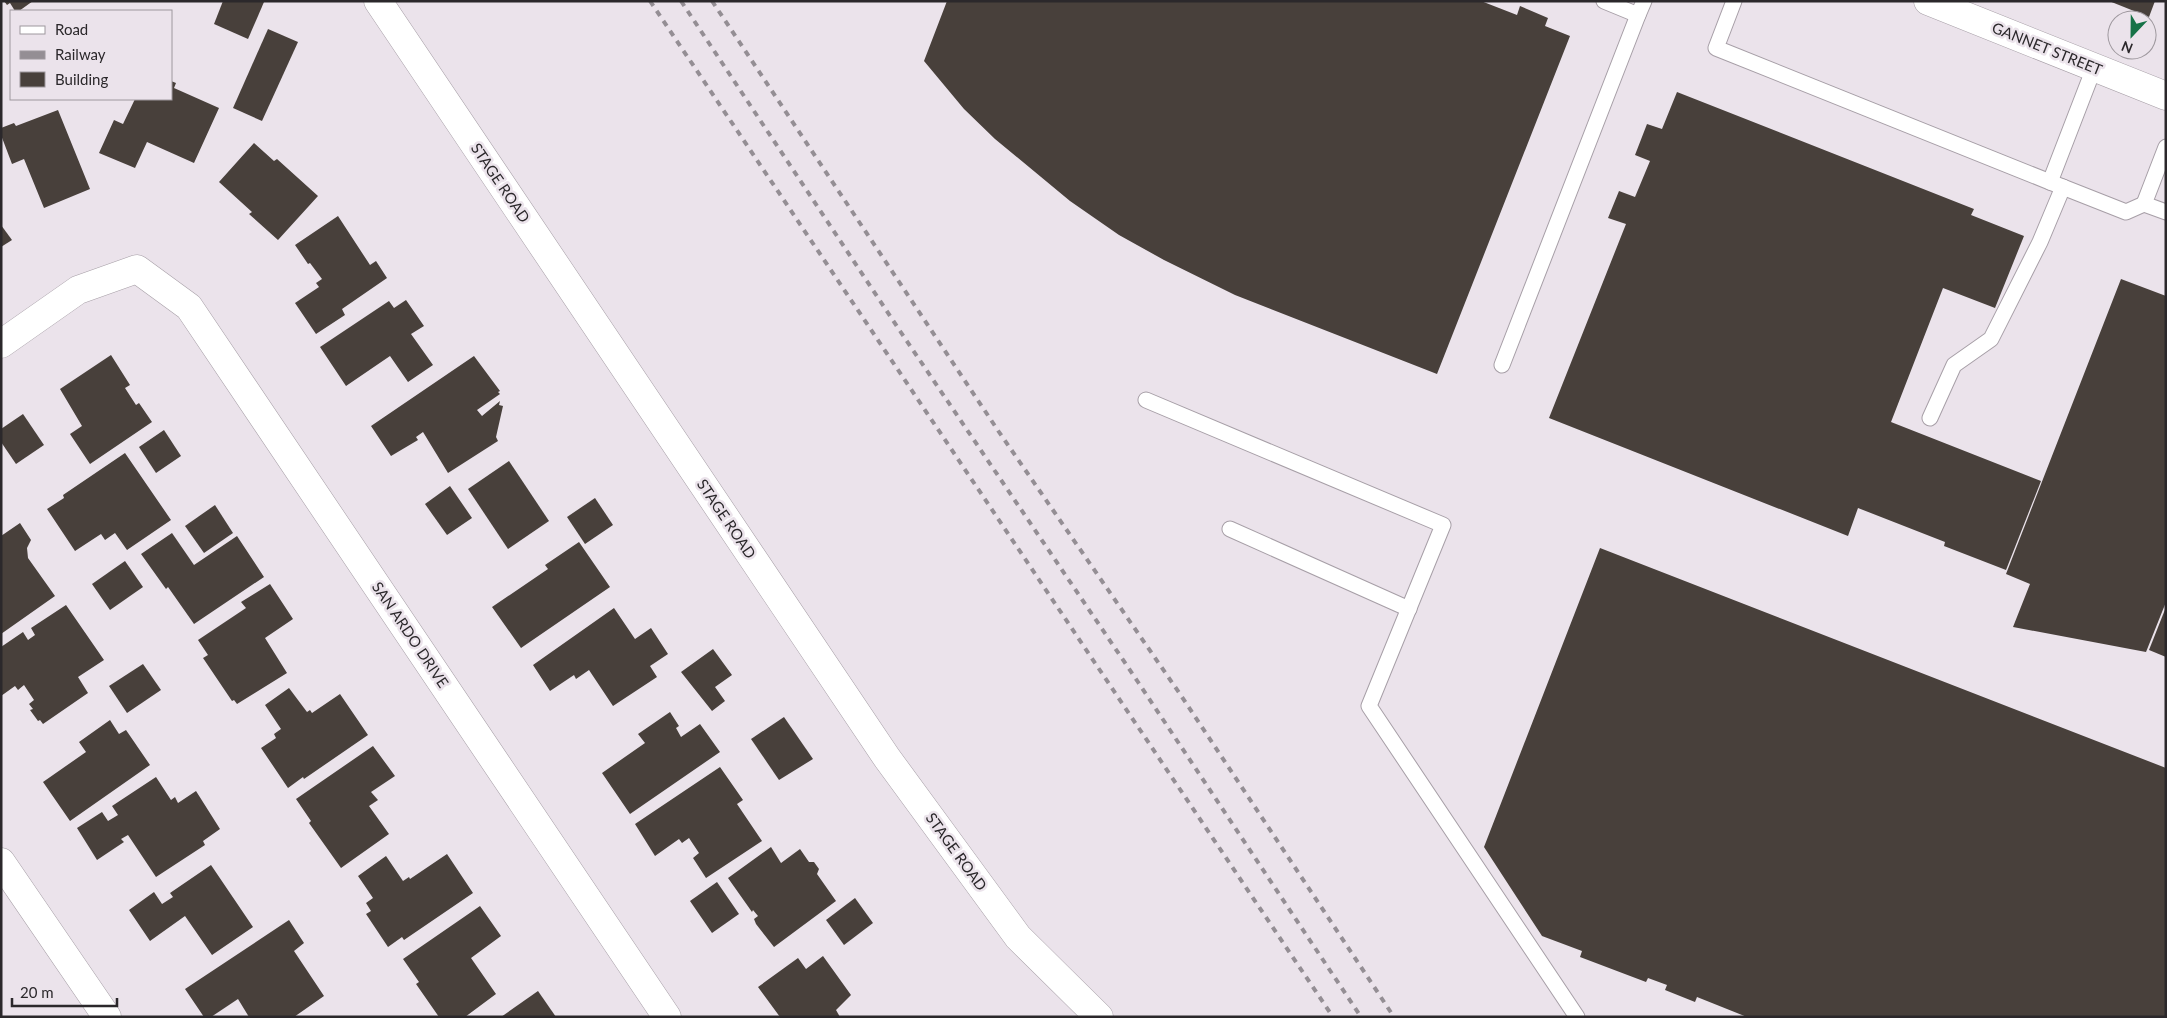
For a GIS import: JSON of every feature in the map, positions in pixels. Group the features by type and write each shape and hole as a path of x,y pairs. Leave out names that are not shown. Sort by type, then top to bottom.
{"street":[{"name":"STAGE ROAD","path":"378,1 886,758 1018,937 1099,1017"},
{"name":"GANNET STREET","path":"1928,1 2166,96"},
{"name":"SAN ARDO DRIVE","path":"1,344 78,290 137,269 190,307 667,1017"},
{"path":"1,862 107,1017"}],"lane":[{"path":"1502,365 1641,8 1604,1"},
{"path":"1734,1 1716,48 2126,212 2144,204 2166,212"},
{"path":"1930,418 1954,365 1990,339 2040,242 2056,184 2094,68"},
{"path":"2144,204 2166,147"},
{"path":"1146,400 1443,525 1369,706 1577,1017"},
{"path":"1230,529 1409,609"}],"building":[{"path":"4,1 33,1 20,10 14,10 10,3 7,5"},
{"path":"223,1 264,2 248,39 214,24"},
{"path":"947,1 1481,1 1517,15 1520,6 1548,18 1545,26 1570,36 1437,374 1235,295 1164,260 1119,235 1070,201 995,139 964,109 924,61"},
{"path":"2109,1 2155,1 2152,10 2132,10"},
{"path":"268,29 298,42 262,121 233,108"},
{"path":"172,81 176,83 174,88 219,108 194,163 147,142 135,168 99,153 114,120 123,124 135,100 172,100"},
{"path":"1677,92 1974,209 1971,215 2024,236 1995,308 1943,288 1891,422 2041,481 2006,570 1944,546 1945,542 1858,508 1848,536 1549,418 1626,224 1608,218 1619,191 1635,197 1650,161 1635,155 1647,124 1662,129"},
{"path":"58,110 90,189 44,208 24,159 12,164 1,135 1,128 14,123 16,126"},
{"path":"254,143 274,161 277,159 318,196 278,240 249,214 252,212 219,182"},
{"path":"338,216 370,265 376,261 387,278 342,309 345,315 316,334 295,303 319,287 316,283 322,279 310,263 308,264 295,245"},
{"path":"1,225 12,240 1,247"},
{"path":"2121,279 2166,296 2166,602 2146,652 2013,627 2030,584 2006,574"},
{"path":"406,300 424,326 411,334 433,365 408,382 390,356 346,386 320,347 389,301 394,308"},
{"path":"111,355 130,385 125,388 136,405 139,403 152,422 90,464 70,434 82,426 60,389"},
{"path":"474,356 500,391 498,392 500,394 477,410 482,416 500,401 499,405 503,406 496,437 498,441 448,473 423,432 416,437 418,440 391,456 371,426"},
{"path":"23,414 44,445 16,464 1,442 1,429"},
{"path":"164,430 181,456 156,473 139,447"},
{"path":"125,453 171,520 127,550 115,533 105,540 101,534 75,551 47,509 64,498 63,495"},
{"path":"509,461 549,521 508,549 468,489"},
{"path":"450,486 472,518 447,535 425,504"},
{"path":"595,498 613,525 585,544 567,517"},
{"path":"215,505 233,533 204,553 185,526"},
{"path":"20,523 31,540 27,548 28,558 55,596 1,634 1,536"},
{"path":"172,533 194,565 237,536 264,577 194,624 168,587 166,589 141,554"},
{"path":"579,542 610,587 521,648 492,607 548,569 545,565"},
{"path":"1600,548 2166,768 2166,1017 1747,1017 1697,997 1695,1002 1665,990 1667,985 1648,978 1646,982 1580,957 1582,951 1542,936 1484,847"},
{"path":"125,561 143,587 110,610 92,584"},
{"path":"270,584 293,619 265,638 287,673 237,704 234,700 232,701 203,658 208,655 198,640 246,608 241,602"},
{"path":"66,605 104,660 78,677 88,693 43,724 40,720 38,721 30,710 33,709 29,704 34,700 24,685 18,690 15,686 1,696 1,647 23,632 28,640 35,635 31,628"},
{"path":"2166,607 2166,657 2149,650"},
{"path":"614,608 635,639 651,628 668,654 650,666 657,677 613,706 589,670 576,679 574,675 550,691 533,665"},
{"path":"713,649 732,675 715,687 725,701 712,711 681,672"},
{"path":"143,664 161,690 127,713 109,686"},
{"path":"289,688 307,712 310,710 312,713 340,694 368,735 288,788 261,748 276,738 274,734 281,729 265,705"},
{"path":"670,712 679,726 676,728 681,737 700,724 720,752 630,814 602,773 645,743 638,734"},
{"path":"784,717 813,759 779,780 751,739"},
{"path":"110,720 119,734 126,730 150,765 70,821 43,782 86,752 79,742"},
{"path":"373,746 395,776 371,792 378,800 369,806 389,834 341,868 309,823 311,821 296,799"},
{"path":"720,767 743,800 737,804 762,841 706,878 693,858 699,853 689,838 682,843 679,839 655,856 635,824"},
{"path":"156,777 171,800 175,797 178,803 196,791 220,829 203,841 205,845 156,877 128,835 121,839 124,842 97,860 77,828 102,812 108,821 118,815 112,806"},
{"path":"771,847 781,863 800,849 809,862 814,862 819,869 817,874 836,901 774,947 756,924 754,919 758,916 753,910 752,912 728,878"},
{"path":"447,854 473,893 404,940 402,937 388,947 366,914 371,911 366,903 373,898 358,876 386,856 403,881 409,877 410,879"},
{"path":"211,865 253,927 212,955 185,916 150,941 129,910 154,892 162,904 173,897 170,893"},
{"path":"717,882 739,914 712,933 690,901"},
{"path":"855,898 873,923 844,945 826,920"},
{"path":"480,906 501,936 471,958 496,994 465,1017 439,1017 416,984 419,982 403,959"},
{"path":"289,920 304,943 294,951 324,996 294,1017 249,1017 238,999 211,1017 204,1017 185,989"},
{"path":"823,956 851,995 836,1010 840,1017 780,1017 758,987 798,958 806,969"},
{"path":"538,991 556,1017 501,1017"}],"railway":[{"path":"650,1 1333,1017"},
{"path":"681,1 900,331 1138,682 1361,1017"},
{"path":"712,1 999,432 1180,694 1394,1017"}]}
